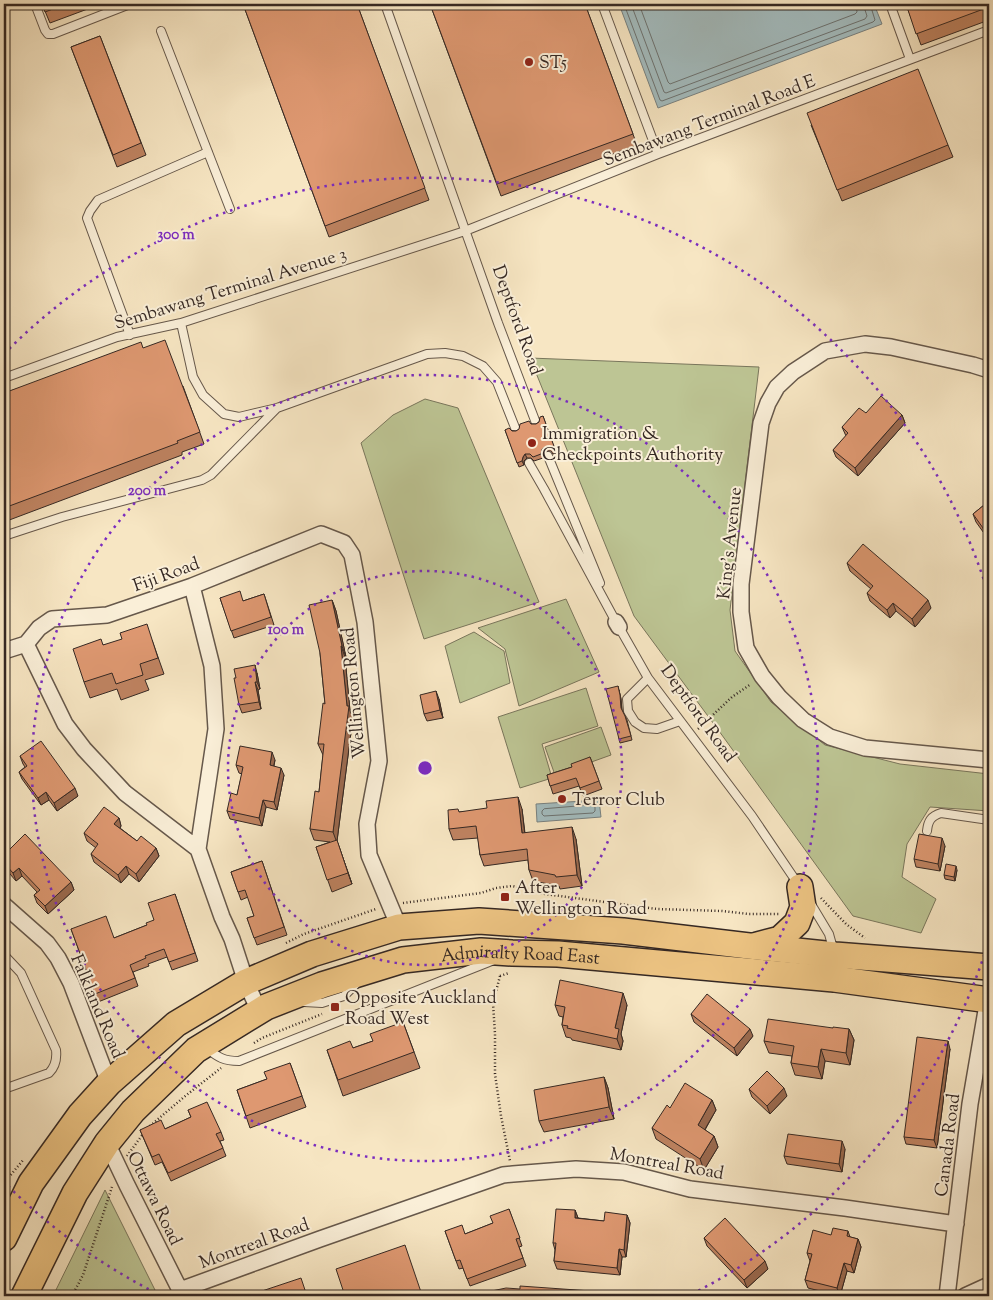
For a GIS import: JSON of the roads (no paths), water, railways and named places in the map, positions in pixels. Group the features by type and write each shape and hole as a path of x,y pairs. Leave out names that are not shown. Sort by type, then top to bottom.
{"main road":[{"path":"750,946 780,939 797,923 803,907 800,886"},
{"name":"Admiralty Road East","path":"4,1238 31,1183 80,1115 109,1083 176,1024 246,982 395,916 623,931 750,946 835,967 989,1000"},
{"name":"Admiralty Road East","path":"24,1296 75,1193 107,1142 133,1111 196,1050 266,1007 291,996 404,960 480,951 503,957 558,954 835,967 989,967"}],"street":[{"name":"King's Avenue","path":"989,370 891,347 865,344 826,351 793,372 777,388 768,403 761,423 741,584 741,612 746,648 762,676 779,697 802,720 830,738 865,748 989,760"},
{"name":"Fiji Road","path":"26,644 44,623 52,619 107,615 192,586 321,534 344,543"},
{"name":"Wellington Road","path":"344,543 352,555 366,622 379,762 367,824 370,855 395,916"},
{"path":"192,586 212,666 216,729 198,849 246,982 259,1011"},
{"path":"4,651 26,644 65,724 84,749 125,792 198,849"},
{"name":"Falkland Road","path":"4,905 47,943 58,958 71,984 109,1083"},
{"name":"Canada Road","path":"947,1296 970,1104 989,1000"},
{"name":"Ottawa Road","path":"107,1142 182,1293"},
{"name":"Montreal Road","path":"182,1293 441,1197 504,1175 513,1174 576,1169 624,1172 690,1189 956,1224"},
{"path":"965,1296 989,1285"}],"lane":[{"path":"35,4 48,34 53,34 130,4"},
{"name":"Deptford Road","path":"385,4 498,323 536,423"},
{"path":"602,4 658,154"},
{"path":"890,4 910,59"},
{"name":"Sembawang Terminal Road E","path":"465,231 658,154 989,30"},
{"path":"161,31 230,209"},
{"path":"130,335 87,218 98,200 208,152"},
{"name":"Sembawang Terminal Avenue 3","path":"4,378 117,338 181,323 465,231"},
{"path":"181,323 193,377 203,395 224,414 239,417 277,408 427,354 445,353 463,356 483,366 497,382 516,430"},
{"path":"4,536 62,517 211,476 277,408"},
{"name":"Deptford Road","path":"548,456 618,625 648,678 752,816 800,886 829,934 835,967"},
{"path":"529,463 618,625"},
{"path":"648,678 627,699 628,711 635,722 644,728 657,729 680,721"},
{"path":"927,831 928,822 934,815 941,813 989,820"},
{"path":"4,955 21,973 57,1056 53,1069 49,1073 4,1089"},
{"path":"203,1046 220,1058 239,1061 503,957"}],"water":[{"path":"619,4 874,4 882,24 658,108"},
{"path":"599,800 601,817 537,822 536,804"}],"place":[{"name":"ST5","path":"529,62"},
{"name":"Immigration & Checkpoints Authority","path":"532,443"},
{"name":"Terror Club","path":"562,799"},
{"name":"After Wellington Road","path":"505,897"},
{"name":"Opposite Auckland Road West","path":"335,1007"}]}
